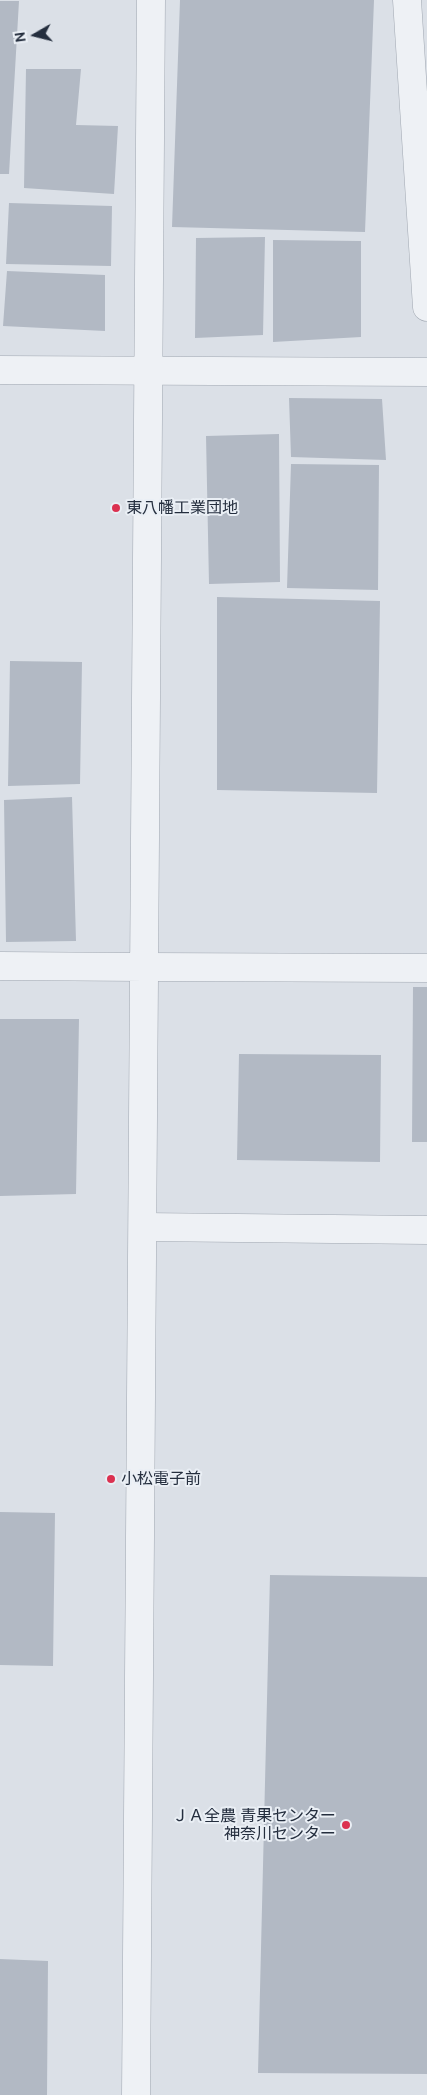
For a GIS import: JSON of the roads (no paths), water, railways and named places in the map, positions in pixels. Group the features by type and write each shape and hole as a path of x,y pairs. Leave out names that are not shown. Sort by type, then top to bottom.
{"street":[{"path":"136,2095 151,0"},
{"path":"407,0 427,307"},
{"path":"0,370 427,372"},
{"path":"0,966 427,968"},
{"path":"143,1227 427,1230"}],"place":[{"name":"東八幡工業団地","path":"116,508"},
{"name":"小松電子前","path":"111,1479"},
{"name":"ＪＡ全農 青果センター 神奈川センター","path":"346,1825"}]}
